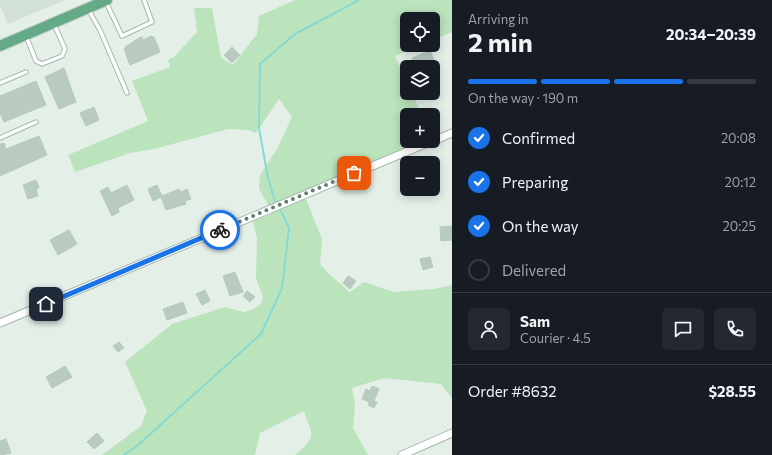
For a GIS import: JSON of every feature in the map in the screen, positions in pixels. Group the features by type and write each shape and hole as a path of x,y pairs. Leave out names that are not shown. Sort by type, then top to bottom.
{"main road":[{"path":"0,46 102,1"}],"street":[{"path":"440,138 452,133"},
{"path":"0,323 415,148"},
{"path":"402,455 452,433"}],"lane":[{"path":"102,1 122,36 152,22 144,0"},
{"path":"87,8 100,30 127,93"},
{"path":"25,35 36,61 42,64 62,56 65,49 54,22"},
{"path":"0,83 26,72"},
{"path":"0,138 36,122"}],"shaded area":[{"path":"0,0 65,0 8,24 0,5"}],"green space":[{"path":"295,0 452,0 452,32 440,37 440,12 400,12 400,52 404,52 395,56 400,67 400,100 415,100 419,108 400,108 400,148 403,148 303,192 322,239 320,264 350,292 364,282 394,292 433,289 452,285 452,398 441,384 384,378 352,388 355,405 353,428 368,455 295,455 307,444 311,436 311,431 304,411 260,433 255,455 102,455 141,426 147,411 125,362 172,324 225,307 244,312 252,310 261,304 263,297 256,279 257,239 253,221 273,213 259,189 260,175 277,149 292,117 279,99 256,133 248,130 228,129 154,149 130,153 75,172 68,155 148,121 132,81 170,67 168,60 174,57 197,32 194,8 212,8 221,58 233,65 257,34 259,16"}],"building":[{"path":"151,36 154,37 160,52 130,65 124,49 126,49 125,47 139,38 142,37 143,40"},
{"path":"232,47 240,55 232,63 224,55"},
{"path":"430,52 434,60 413,60 412,58"},
{"path":"64,68 76,102 59,109 45,77"},
{"path":"36,81 46,105 4,122 0,113 0,96"},
{"path":"94,107 99,120 86,126 80,113"},
{"path":"39,136 47,155 0,176 0,144 4,143 6,149"},
{"path":"36,180 39,188 36,189 38,196 28,199 23,185"},
{"path":"127,185 134,200 118,208 119,212 112,216 100,191 108,187 111,193"},
{"path":"157,185 162,196 179,189 181,192 187,189 191,199 185,201 186,204 166,210 161,197 153,201 148,189"},
{"path":"452,226 452,240 441,241 440,227"},
{"path":"69,230 77,244 58,255 50,240"},
{"path":"430,257 433,267 423,270 420,259"},
{"path":"235,272 243,292 230,296 223,276"},
{"path":"348,276 356,281 350,289 343,283"},
{"path":"205,290 210,301 202,305 196,294"},
{"path":"247,291 255,297 250,302 243,296"},
{"path":"183,302 187,313 167,320 163,309"},
{"path":"119,342 124,348 118,352 113,346"},
{"path":"65,366 72,377 52,388 46,377"},
{"path":"372,386 379,389 374,401 377,402 374,408 368,405 369,402 362,399 366,389 370,391"},
{"path":"97,433 104,441 94,449 87,442"},
{"path":"6,439 11,453 0,455 0,441"}],"waterway":[{"path":"275,201 268,178 259,128 260,64 295,34 359,0"},
{"path":"124,455 137,446 261,334 282,288 289,228 280,209"}],"way so far":[{"path":"220,230 354,173"}],"route":[{"path":"46,304 220,230"}]}
